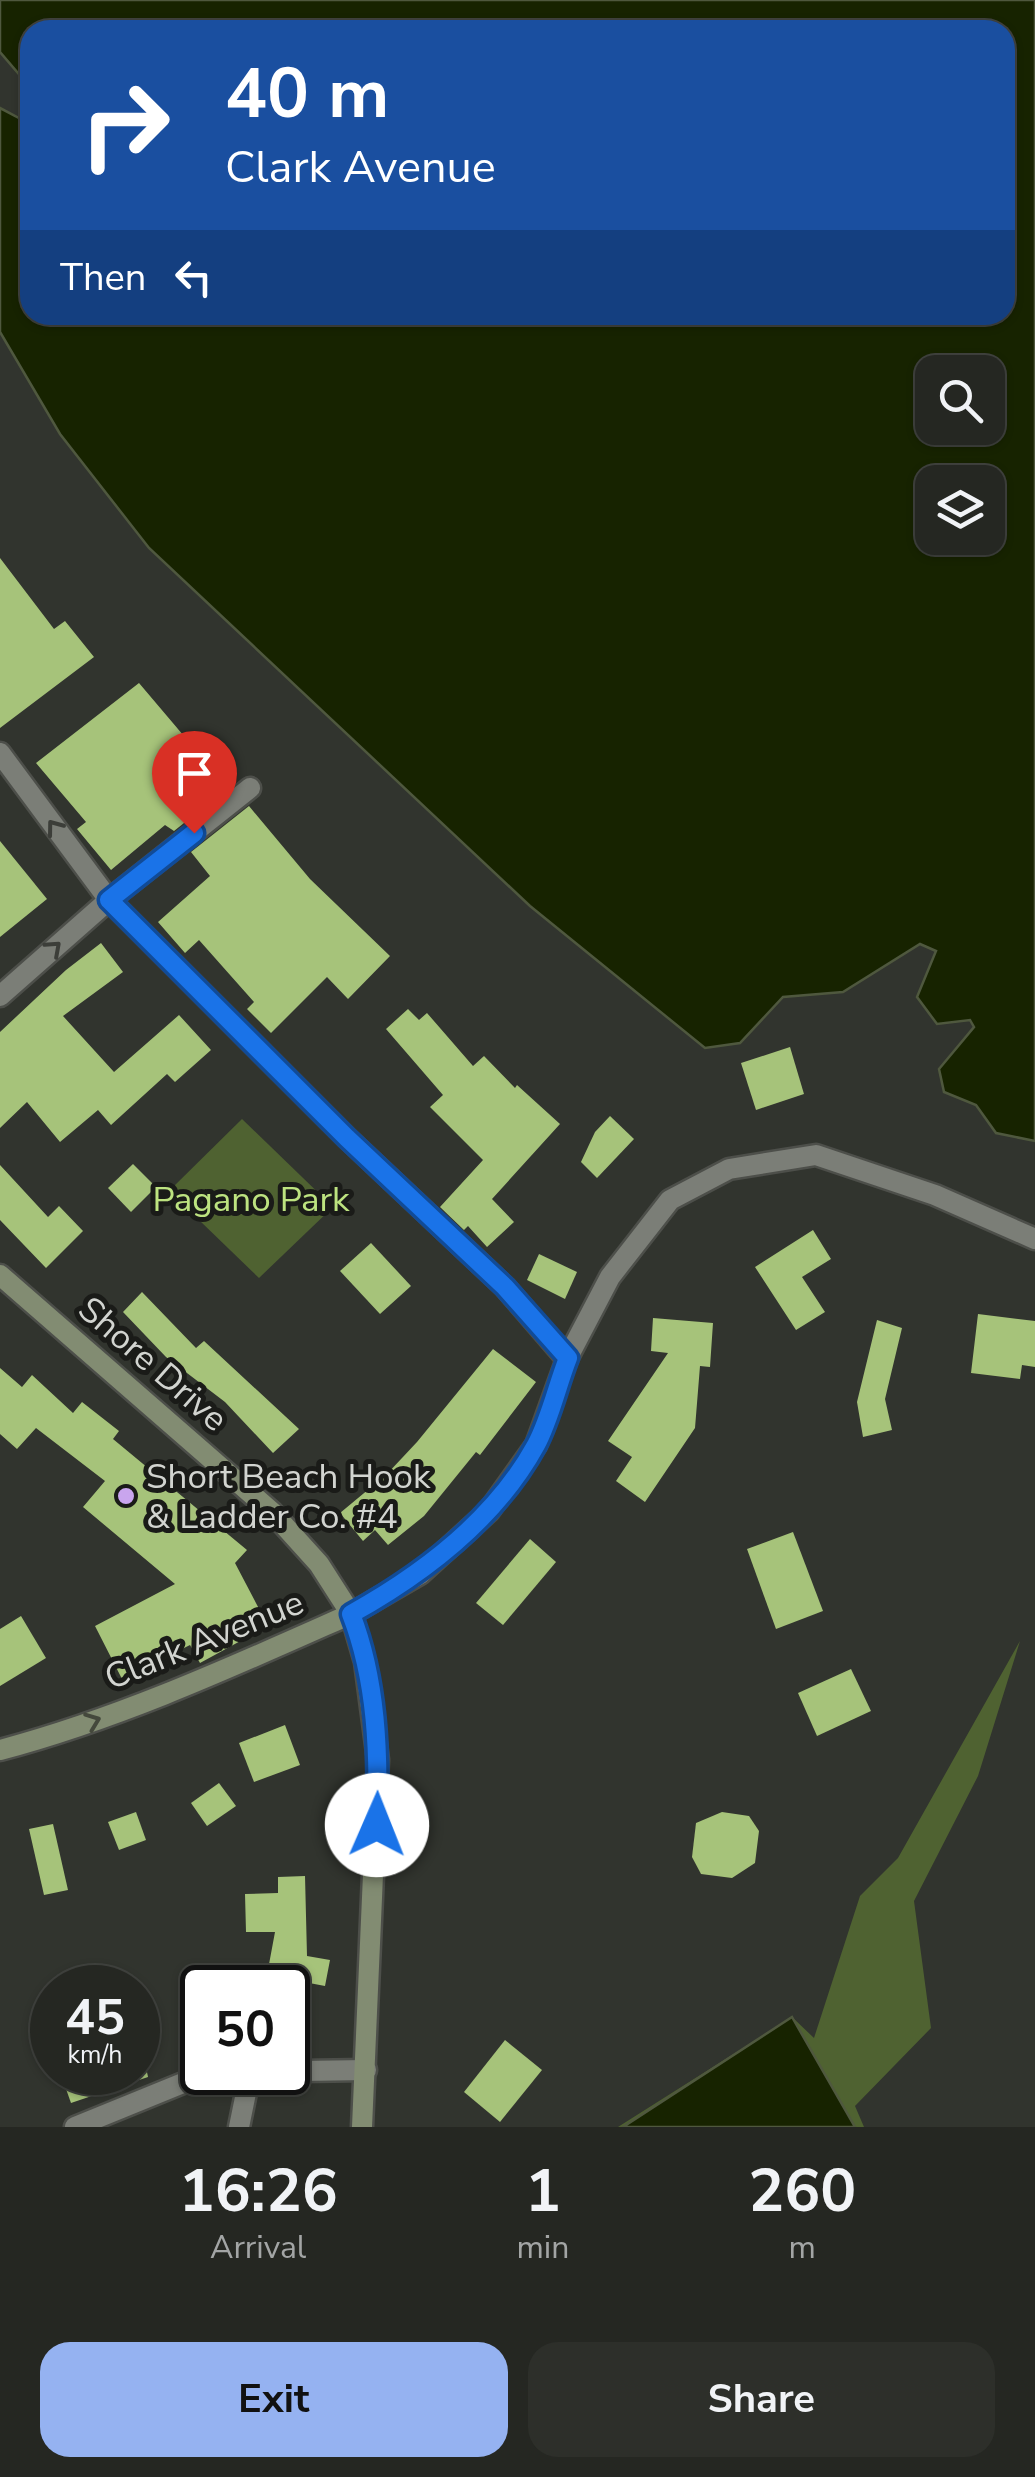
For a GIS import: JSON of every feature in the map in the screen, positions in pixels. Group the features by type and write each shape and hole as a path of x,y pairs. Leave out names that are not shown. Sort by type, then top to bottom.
{"main road":[{"name":"Shore Drive","path":"0,1274 272,1512 319,1564 351,1614 366,1662 378,1760 362,2127"},
{"name":"Clark Avenue","path":"0,1750 54,1736 351,1614"}],"street":[{"path":"0,753 109,900 347,1138 505,1287 568,1358"},
{"path":"0,996 109,900 250,788"},
{"name":"Clark Avenue","path":"351,1614 420,1574 489,1511 536,1445 568,1358 610,1277 670,1200 729,1170 816,1155 935,1195 1035,1239"},
{"path":"310,2071 366,2070"},
{"path":"76,2127 180,2084"},
{"path":"238,2127 243,2095"}],"green space":[{"name":"Pagano Park","path":"242,1119 333,1207 259,1278 169,1191"},
{"path":"1020,1641 978,1776 914,1901 931,2028 855,2106 864,2127 618,2127 792,2017 814,2038 860,1896 898,1858"}],"shaded area":[{"path":"0,0 1035,0 1035,1141 996,1133 976,1105 944,1092 939,1069 974,1027 970,1020 937,1024 917,997 936,951 920,944 843,992 783,997 740,1043 705,1048 530,906 149,548 60,434 0,332 0,108 20,116 20,325 1015,325 1015,20 20,20 20,75 0,52"},
{"path":"792,2017 855,2127 623,2127"}],"building":[{"path":"0,558 54,629 65,621 94,657 0,728"},
{"path":"139,683 228,788 174,831 165,825 111,870 77,829 86,822 36,763"},
{"path":"249,806 310,879 390,956 348,999 327,977 271,1033 247,1009 254,1002 199,940 185,953 158,922 210,876 191,852"},
{"path":"0,841 47,899 0,937"},
{"path":"101,943 123,972 63,1016 114,1072 179,1015 211,1050 175,1082 167,1074 111,1125 98,1110 60,1142 27,1102 0,1128 0,1032"},
{"path":"408,1009 419,1020 427,1013 473,1066 484,1056 515,1088 517,1085 560,1124 492,1199 514,1222 487,1247 468,1226 464,1230 440,1207 483,1160 430,1107 443,1095 386,1029"},
{"path":"790,1047 804,1094 756,1110 741,1063"},
{"path":"610,1116 634,1139 597,1178 581,1162 595,1132"},
{"path":"133,1164 156,1187 131,1212 108,1188"},
{"path":"0,1165 48,1217 59,1206 83,1231 46,1268 0,1220"},
{"path":"813,1230 831,1259 802,1277 825,1312 796,1330 755,1267"},
{"path":"371,1243 411,1286 380,1314 340,1271"},
{"path":"539,1254 577,1272 565,1299 527,1280"},
{"path":"142,1292 196,1348 204,1341 299,1429 273,1453 225,1402 166,1357 123,1312"},
{"path":"978,1314 1035,1321 1035,1367 1022,1365 1020,1379 971,1373"},
{"path":"653,1318 713,1323 710,1367 700,1366 695,1428 645,1502 616,1481 632,1457 608,1441 668,1353 651,1351"},
{"path":"877,1320 902,1328 885,1399 892,1430 863,1437 857,1402"},
{"path":"493,1349 536,1382 480,1455 476,1452 424,1516 388,1545 375,1530 363,1541 340,1513 387,1474 417,1442"},
{"path":"0,1368 22,1387 32,1375 73,1413 82,1402 119,1431 113,1439 247,1550 235,1563 268,1626 200,1663 190,1645 122,1679 95,1626 175,1584 83,1507 105,1481 36,1428 17,1449 0,1434"},
{"path":"793,1532 823,1611 776,1629 747,1549"},
{"path":"530,1539 556,1562 503,1625 476,1603"},
{"path":"21,1616 46,1658 0,1686 0,1629"},
{"path":"851,1669 871,1711 817,1736 798,1693"},
{"path":"285,1725 300,1765 254,1782 239,1743"},
{"path":"219,1783 236,1806 207,1826 191,1803"},
{"path":"136,1812 146,1840 119,1850 108,1822"},
{"path":"722,1812 749,1816 759,1831 755,1863 732,1878 701,1874 692,1857 696,1823"},
{"path":"53,1824 68,1890 44,1895 29,1829"},
{"path":"305,1876 307,1956 330,1960 325,1986 310,1983 310,1965 269,1965 275,1932 246,1932 245,1894 278,1893 278,1877"},
{"path":"505,2040 542,2070 500,2122 464,2092"},
{"path":"68,2095 95,2095 71,2103"}],"place":[{"name":"Short Beach Hook & Ladder Co. #4","path":"126,1496"}],"route":[{"path":"194,833 109,900 347,1138 505,1287 568,1358 536,1445 489,1511 420,1574 351,1614 362,1647 375,1716 377,1825"}]}
